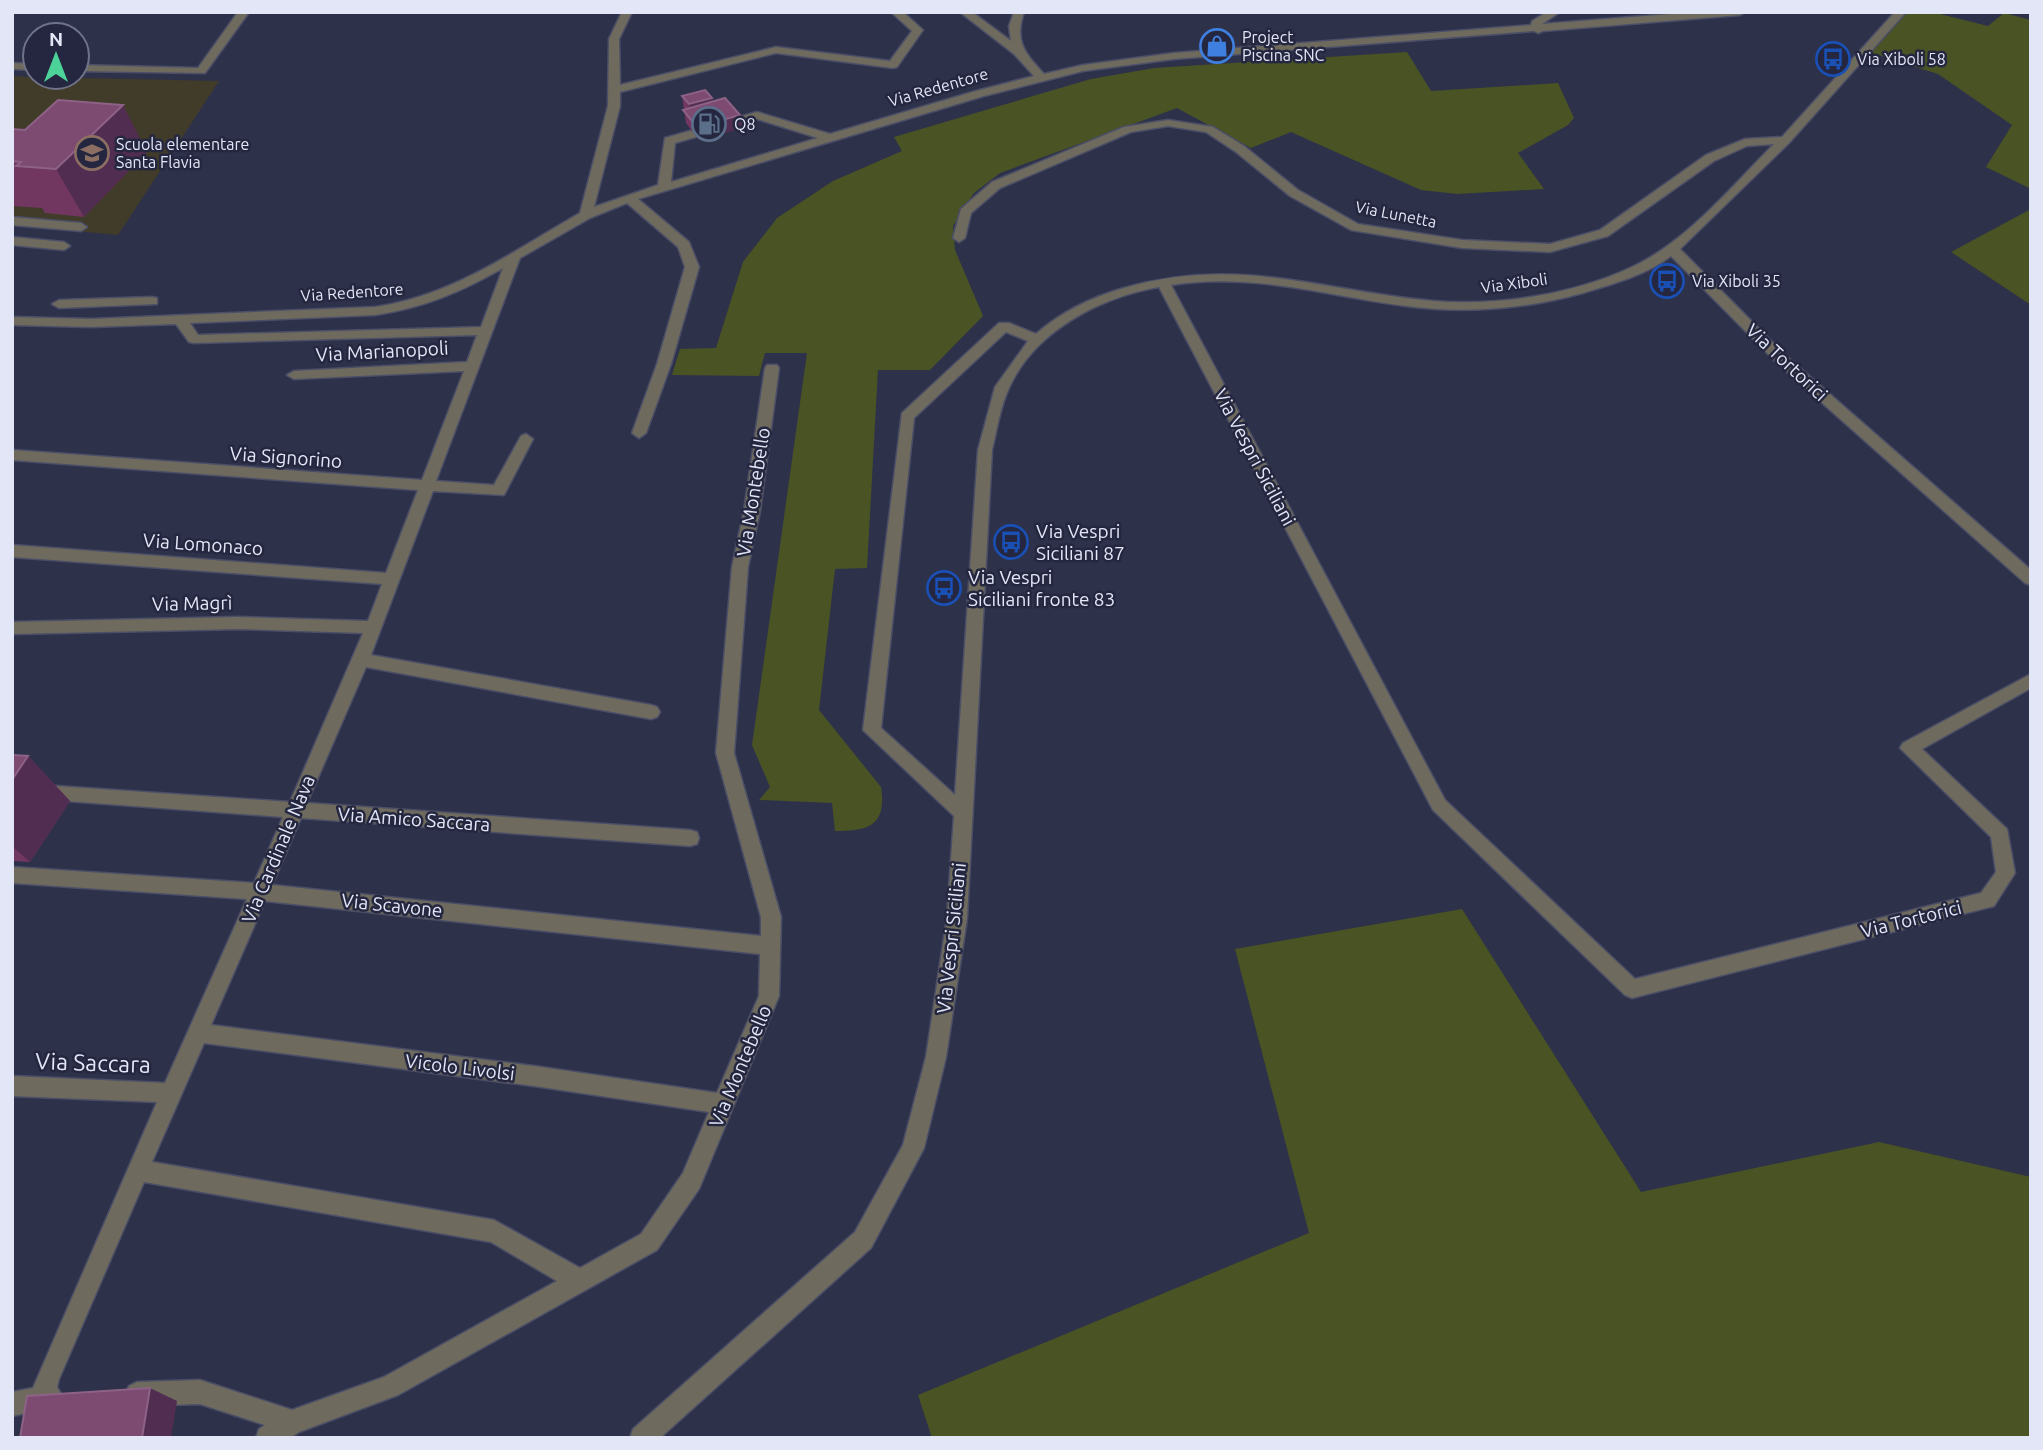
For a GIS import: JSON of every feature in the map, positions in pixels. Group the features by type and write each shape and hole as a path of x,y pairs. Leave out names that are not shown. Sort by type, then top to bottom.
{"street":[{"path":"91,68 201,71 244,12"},
{"path":"586,215 595,173 610,125 614,39 627,12"},
{"path":"613,90 776,50 893,65 918,30 896,12"},
{"path":"965,12 1018,52 1042,78"},
{"path":"1018,52 1014,26 1019,12"},
{"path":"1538,30 1536,23 1555,12"},
{"name":"Via Redentore","path":"12,321 91,323 375,311 409,306 438,298 586,215 629,198 827,137 1083,68 1174,57 1740,12"},
{"name":"Via Xiboli","path":"1038,340 1086,307 1123,292 1163,282 1218,276 1254,278 1435,305 1476,306 1519,302 1585,287 1633,271 1673,250 1785,140 1901,12"},
{"path":"663,186 669,141 744,118 757,115 827,137"},
{"name":"Via Lunetta","path":"959,237 965,212 996,185 1128,129 1168,123 1209,129 1240,149 1294,193 1355,227 1462,244 1550,248 1604,233 1710,158 1745,143 1785,140"},
{"path":"629,198 684,245 692,267 664,364 639,433"},
{"path":"12,220 81,227"},
{"path":"12,241 64,246"},
{"name":"Via Tortorici","path":"1673,250 1780,358 2031,579"},
{"name":"Via Cardinale Nava","path":"33,1438 47,1378 361,660 514,257"},
{"name":"Via Vespri Siciliani","path":"1163,282 1439,805 1539,902"},
{"path":"59,304 152,301"},
{"path":"180,319 194,339 486,331"},
{"path":"963,813 872,730 907,416 1004,326 1038,340"},
{"name":"Via Vespri Siciliani","path":"642,1438 863,1240 913,1148 936,1057 953,943 985,450 993,412 1005,380 1038,340"},
{"name":"Via Marianopoli","path":"294,375 472,366"},
{"name":"Via Montebello","path":"268,1438 292,1422 390,1387 649,1242 691,1181 769,996 771,917 725,752 740,566 752,511 772,369"},
{"name":"Via Signorino","path":"12,455 499,491 526,439"},
{"name":"Via Lomonaco","path":"12,551 392,579"},
{"name":"Via Magrì","path":"12,628 239,623 373,627"},
{"path":"361,660 651,712"},
{"name":"Via Tortorici","path":"1539,902 1632,989 1987,900 2006,873 2000,834 1909,748 2031,680"},
{"name":"Via Amico Saccara","path":"12,790 690,838"},
{"name":"Via Scavone","path":"12,875 260,892 771,946"},
{"name":"Vicolo Livolsi","path":"197,1034 534,1076 723,1104"},
{"name":"Via Saccara","path":"12,1086 171,1093"},
{"path":"137,1170 494,1231 581,1282"},
{"path":"108,1394 200,1392 292,1422"},
{"path":"12,1404 43,1396 69,1395"}],"shaded area":[{"name":"Scuola elementare Santa Flavia","path":"12,76 21,76 21,91 91,91 91,78 219,81 118,235 12,225"}],"green space":[{"path":"1901,12 1932,12 1988,26 2004,13 2031,20 2031,189 1986,167 2012,125 1938,74 1866,51"},
{"path":"1407,52 1431,91 1558,83 1574,118 1568,125 1518,153 1544,189 1457,194 1421,190 1291,132 1251,148 1177,108 1000,173 974,193 953,226 955,250 983,316 930,370 878,370 867,568 835,569 819,710 881,787 881,810 873,824 857,830 835,831 832,803 759,800 770,787 752,745 807,353 765,353 759,376 672,375 680,349 716,348 743,262 777,218 833,181 902,151 894,137 1091,79 1154,68"},
{"path":"2031,209 2031,305 1951,252"},
{"path":"1462,909 1641,1192 1879,1142 2031,1177 2031,1438 932,1438 918,1395 1309,1233 1235,949"}],"building":[{"path":"705,90 712,98 689,104 682,96"},
{"path":"725,98 740,115 697,127 683,110"},
{"path":"58,100 123,105 56,169 16,166 21,162 12,161 12,129 25,130"},
{"path":"12,755 28,756 12,780"},
{"path":"150,1388 142,1438 20,1438 27,1396"}],"place":[{"name":"Project Piscina SNC","path":"1217,46"},
{"name":"Via Xiboli 58","path":"1833,59"},
{"name":"Q8","path":"709,124"},
{"name":"Scuola elementare Santa Flavia","path":"92,153"},
{"name":"Via Xiboli 35","path":"1667,281"},
{"name":"Via Vespri Siciliani 87","path":"1011,542"},
{"name":"Via Vespri Siciliani fronte 83","path":"944,588"}]}
